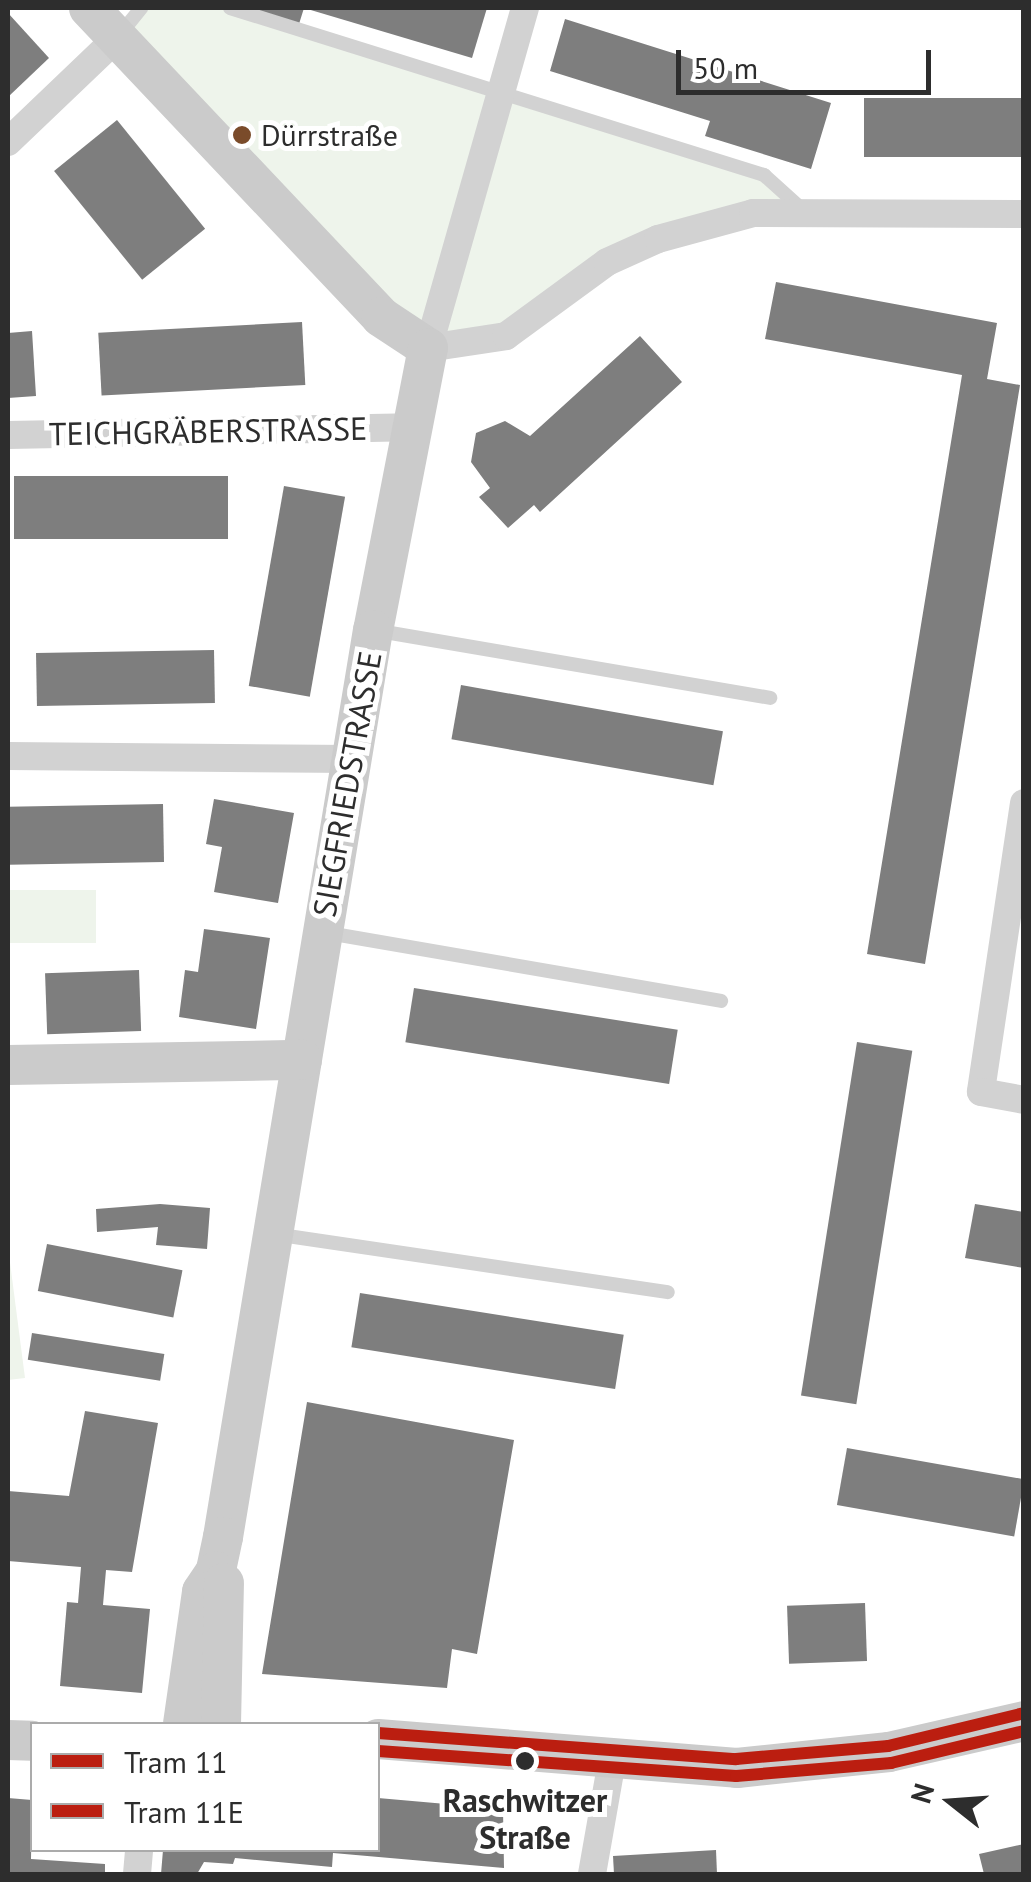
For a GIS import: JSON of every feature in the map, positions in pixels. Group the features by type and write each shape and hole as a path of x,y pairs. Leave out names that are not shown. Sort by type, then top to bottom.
{"main road":[{"path":"89,8 129,23 380,318 428,348"},
{"name":"SIEGFRIEDSTRASSE","path":"182,1722 202,1592 216,1571 373,630 409,427 428,348"},
{"path":"8,1065 302,1060"},
{"name":"SIEGFRIEDSTRASSE","path":"216,1571 225,1593 221,1722"},
{"path":"380,1739 706,1768 825,1762 1024,1721"}],"street":[{"name":"SIEGFRIEDSTRASSE","path":"428,348 525,8"},
{"path":"8,142 129,23"},
{"path":"428,348 506,336 568,286 658,238 753,214 1024,214"},
{"name":"TEICHGRÄBERSTRASSE","path":"8,436 409,427"},
{"path":"8,756 352,758"},
{"path":"1024,803 981,1092 1024,1100"},
{"path":"592,1874 612,1761"}],"lane":[{"path":"230,8 499,96 764,175 806,212"},
{"path":"373,630 770,698"},
{"path":"322,932 721,1001"},
{"path":"273,1234 668,1292"}],"shaded area":[{"path":"141,8 230,8 764,175 805,212 658,239 535,316 428,348 117,38"},
{"path":"8,890 96,890 96,943 8,943"},
{"path":"8,1247 25,1378 8,1380"}],"building":[{"path":"246,8 304,8 299,24"},
{"path":"304,8 487,8 472,58"},
{"path":"8,13 49,58 8,97"},
{"path":"565,19 831,103 811,169 705,136 710,121 550,71"},
{"path":"864,98 1024,98 1024,157 864,157"},
{"path":"117,120 205,229 142,280 54,171"},
{"path":"776,282 997,323 987,379 1020,385 925,964 867,954 962,375 765,339"},
{"path":"302,322 305,385 102,396 98,333"},
{"path":"32,331 36,396 8,398 8,333"},
{"path":"640,336 682,382 540,512 534,505 508,528 479,497 490,488 471,462 476,433 505,421 530,436"},
{"path":"14,476 228,476 228,539 14,539"},
{"path":"284,486 345,497 310,697 249,686"},
{"path":"214,650 215,703 37,706 36,653"},
{"path":"461,685 723,731 713,785 451,739"},
{"path":"214,799 294,813 278,903 214,892 222,847 206,844"},
{"path":"163,804 164,862 9,865 8,807"},
{"path":"204,929 270,938 256,1029 179,1017 185,970 198,972"},
{"path":"139,970 141,1031 47,1034 45,973"},
{"path":"414,988 678,1030 669,1084 405,1042"},
{"path":"857,1042 912,1051 856,1404 801,1396"},
{"path":"160,1204 210,1208 207,1249 156,1245 158,1227 97,1232 96,1209"},
{"path":"975,1204 1024,1212 1024,1268 965,1258"},
{"path":"47,1244 182,1270 173,1317 38,1291"},
{"path":"360,1293 624,1335 615,1389 351,1347"},
{"path":"32,1333 164,1354 160,1381 28,1360"},
{"path":"307,1402 514,1440 477,1654 452,1649 447,1688 262,1674"},
{"path":"85,1411 158,1423 132,1572 106,1570 103,1605 150,1609 142,1693 60,1686 67,1602 78,1603 81,1567 8,1561 8,1491 69,1496"},
{"path":"847,1448 1024,1479 1014,1536 837,1505"},
{"path":"865,1603 867,1661 789,1664 787,1606"},
{"path":"8,1798 30,1800 31,1859 105,1864 105,1874 8,1874"},
{"path":"380,1798 503,1809 504,1868 333,1853 332,1867 235,1858 233,1864 204,1862 197,1874 161,1874 163,1852 380,1852"},
{"path":"1024,1844 1024,1874 984,1874 979,1854"},
{"path":"716,1850 717,1874 614,1874 613,1856"}],"tram line":[{"name":"11","path":"380,1733 736,1759 888,1746 1024,1713"},
{"name":"11E","path":"380,1751 736,1776 891,1763 1024,1731"}],"place":[{"name":"Dürrstraße","path":"242,135"},
{"name":"Raschwitzer Straße","path":"525,1761"}]}
